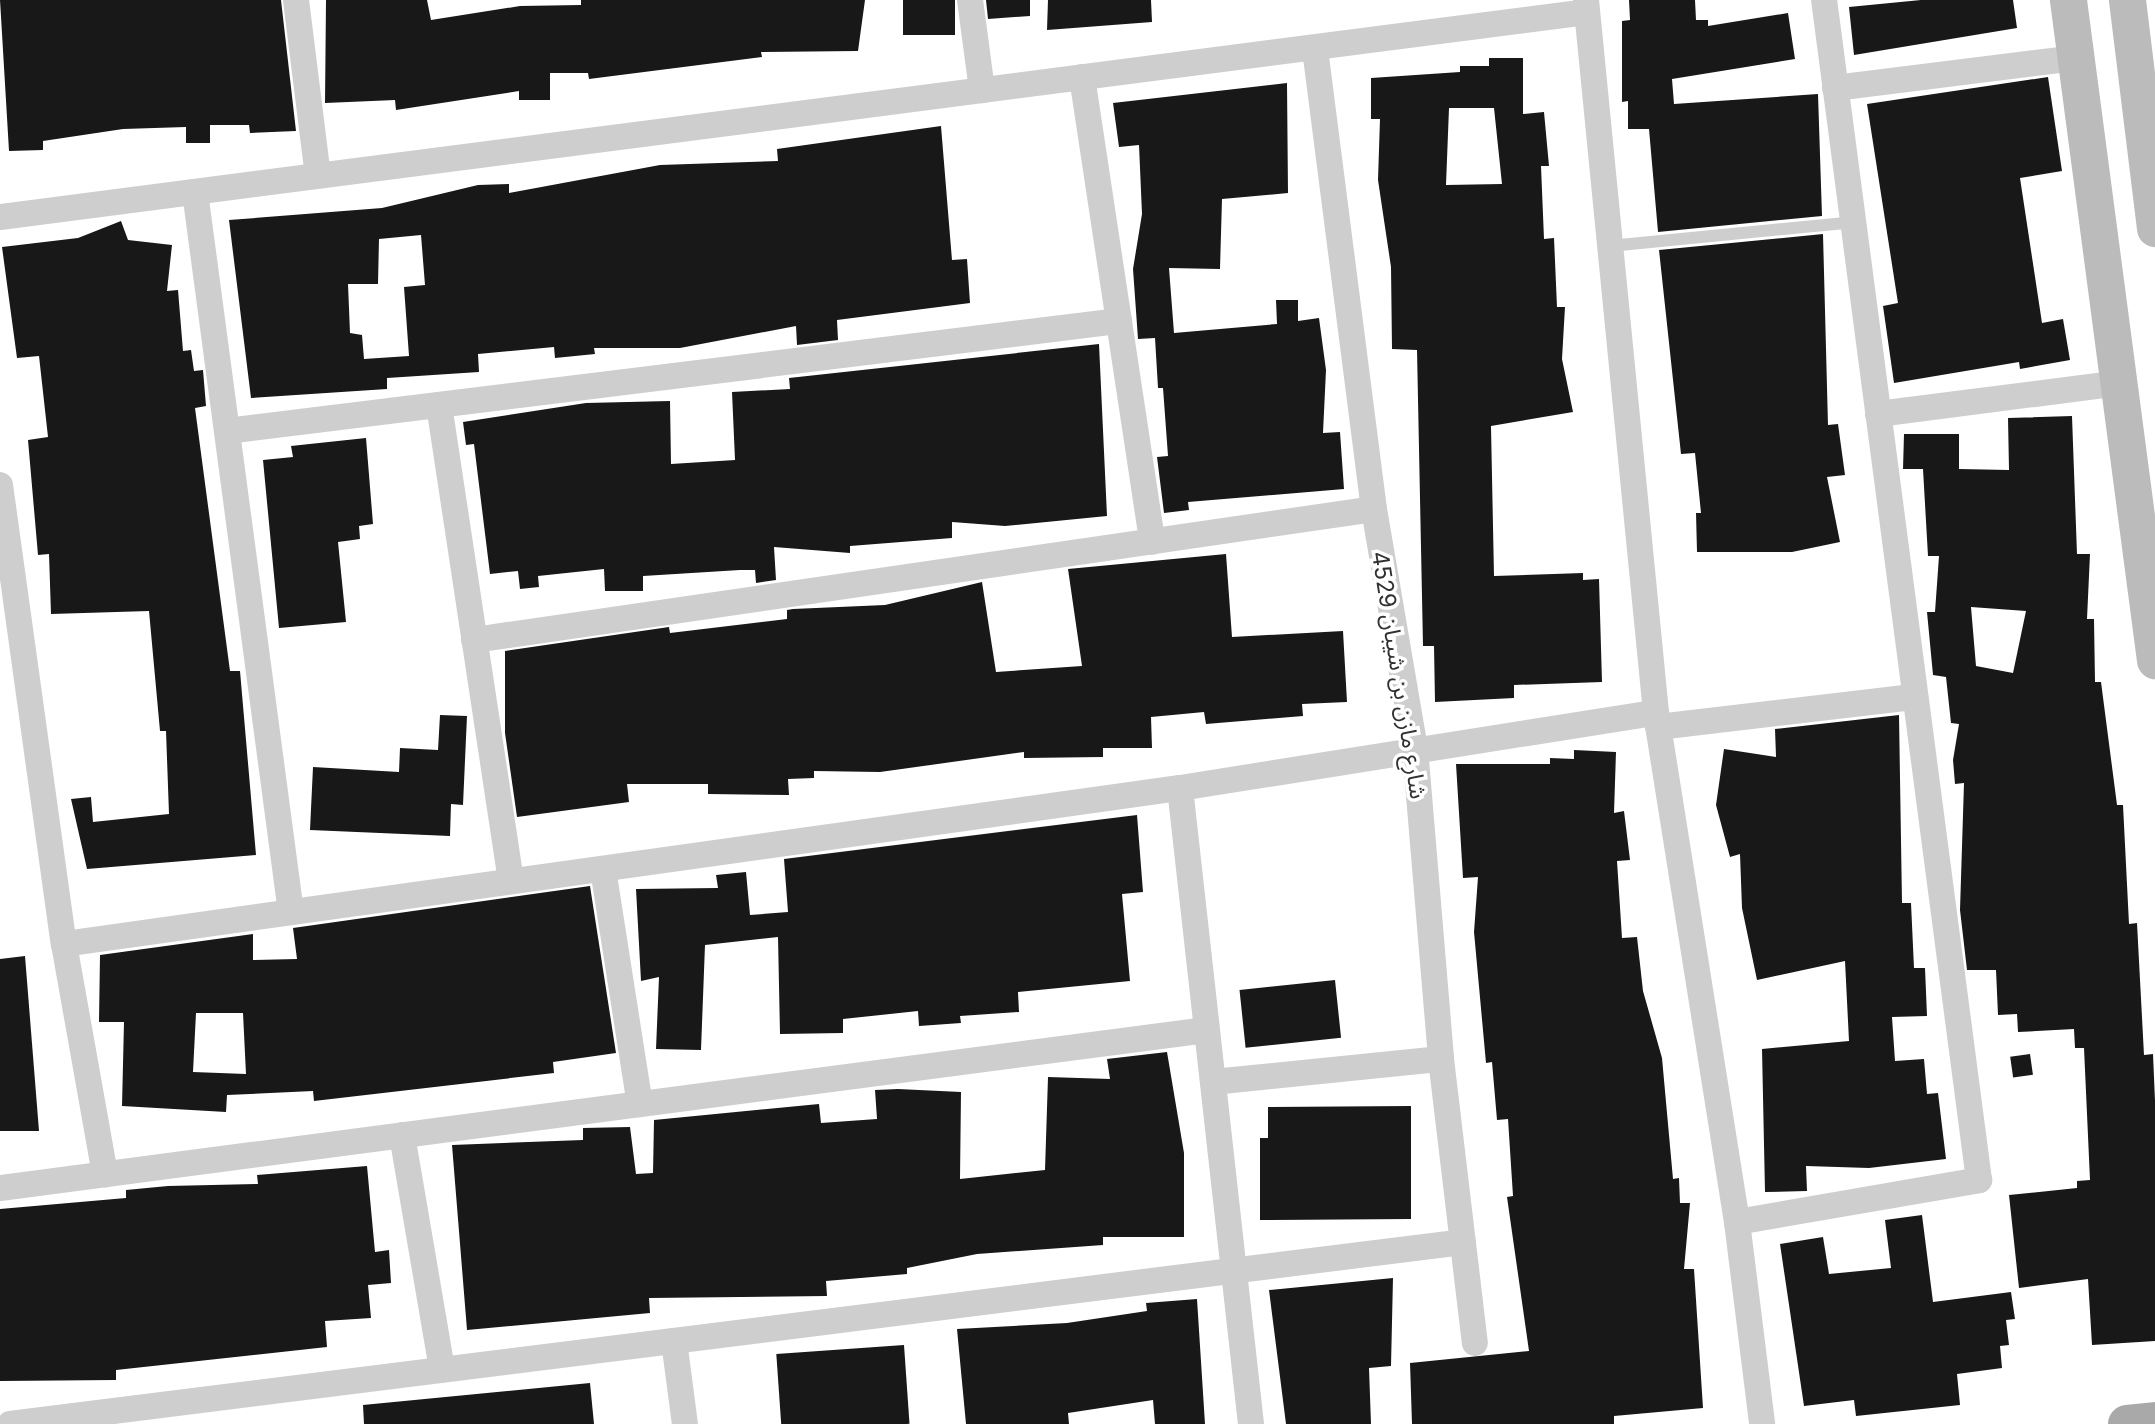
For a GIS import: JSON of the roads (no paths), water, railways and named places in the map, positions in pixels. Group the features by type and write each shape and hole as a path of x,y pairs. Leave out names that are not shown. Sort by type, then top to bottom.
{"main road":[{"path":"2127,1424 2155,1421"}],"street":[{"path":"296,0 318,176"},
{"path":"970,0 982,90"},
{"path":"1737,1222 1979,1180 1824,0"},
{"path":"2068,0 2155,660"},
{"path":"2127,0 2155,228"},
{"path":"0,217 1315,49 1587,6 1657,720 1737,1222 1762,1424"},
{"name":"شارع مازن بن شيبان 4529","path":"1315,49 1374,509 1415,748 1441,1059 1475,1343"},
{"path":"1835,88 2076,58"},
{"path":"1082,78 1152,542"},
{"path":"195,192 291,912"},
{"path":"227,432 1119,321"},
{"path":"1878,414 2119,383"},
{"path":"439,405 510,881"},
{"path":"0,485 64,944 105,1174"},
{"path":"474,640 1374,509"},
{"path":"64,944 1181,788 1415,748 1657,720 1915,697"},
{"path":"1181,788 1251,1424"},
{"path":"603,869 640,1104"},
{"path":"0,1188 1207,1030"},
{"path":"1213,1082 1441,1059"},
{"path":"402,1135 442,1370"},
{"path":"10,1424 109,1418 442,1370 1463,1242"},
{"path":"674,1341 685,1424"}],"lane":[{"path":"1610,246 1853,222"}]}
